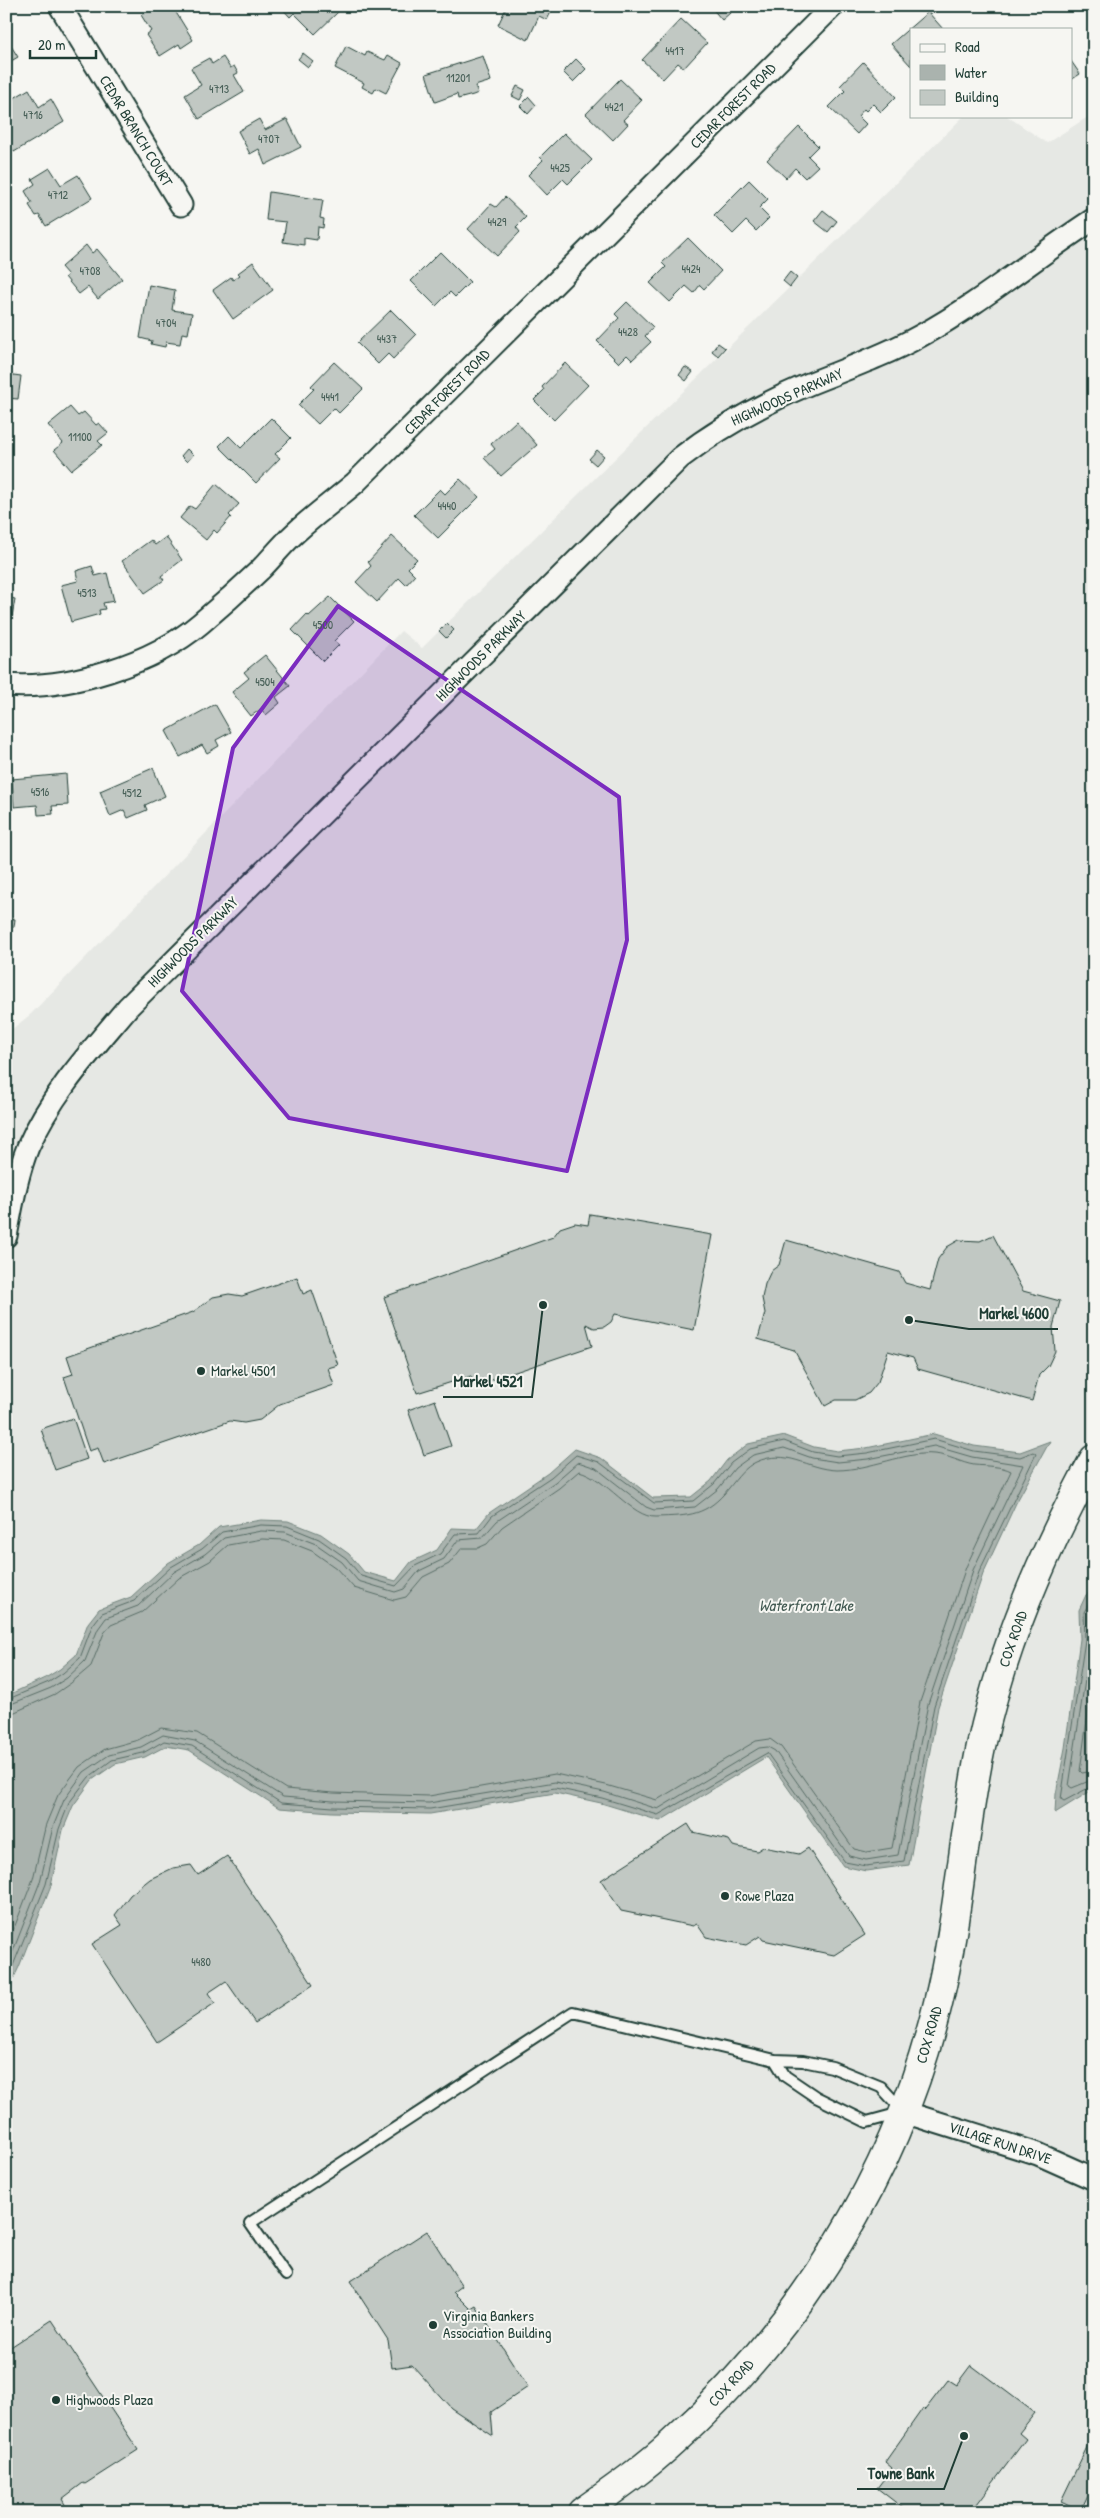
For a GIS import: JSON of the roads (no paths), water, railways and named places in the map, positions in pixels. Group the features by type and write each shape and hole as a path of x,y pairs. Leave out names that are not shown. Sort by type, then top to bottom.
{"main road":[{"name":"COX ROAD","path":"582,2512 631,2477 673,2442 724,2394 771,2340 851,2224 904,2112 926,2050 938,2004 955,1922 977,1768 1008,1649 1044,1554 1094,1459"}],"street":[{"name":"CEDAR BRANCH COURT","path":"60,6 181,205"},
{"name":"CEDAR FOREST ROAD","path":"6,685 22,686 81,678 113,670 168,645 200,625 293,535 355,484 833,6"},
{"name":"HIGHWOODS PARKWAY","path":"6,1236 17,1184 28,1147 44,1117 81,1064 128,1007 680,458 712,433 741,416 809,384 865,364 920,336 973,304 1039,255 1094,219"},
{"name":"VILLAGE RUN DRIVE","path":"904,2112 1038,2154 1094,2179"}],"lane":[{"path":"286,2276 250,2223 573,2012 775,2060 803,2061 832,2067 881,2087 904,2112 868,2122 816,2097 785,2076 775,2060"}],"water":[{"name":"Waterfront Lake","path":"934,1434 974,1446 1020,1452 1050,1441 1016,1503 983,1574 938,1707 909,1865 866,1871 843,1866 766,1757 660,1821 601,1803 555,1793 430,1814 332,1812 279,1808 189,1750 166,1746 145,1757 115,1764 92,1780 73,1806 63,1830 51,1885 19,1967 6,1994 6,1696 60,1669 76,1655 88,1623 99,1609 131,1597 168,1563 199,1545 219,1527 261,1520 288,1521 321,1534 349,1554 364,1572 396,1581 411,1562 437,1550 452,1528 476,1529 489,1513 548,1473 575,1449 601,1458 653,1498 691,1497 711,1481 727,1460 748,1444 785,1436 814,1447 837,1451 866,1448"},
{"path":"1094,1587 1094,1789 1055,1813 1056,1794 1065,1748 1080,1639 1079,1610 1086,1595"}],"place":[{"name":"Markel 4521","path":"543,1305"},
{"name":"Markel 4600","path":"909,1320"},
{"name":"Markel 4501","path":"201,1371"},
{"name":"Rowe Plaza","path":"725,1896"},
{"name":"Virginia Bankers Association Building","path":"433,2325"},
{"name":"Highwoods Plaza","path":"56,2400"},
{"name":"Towne Bank","path":"964,2436"}]}
